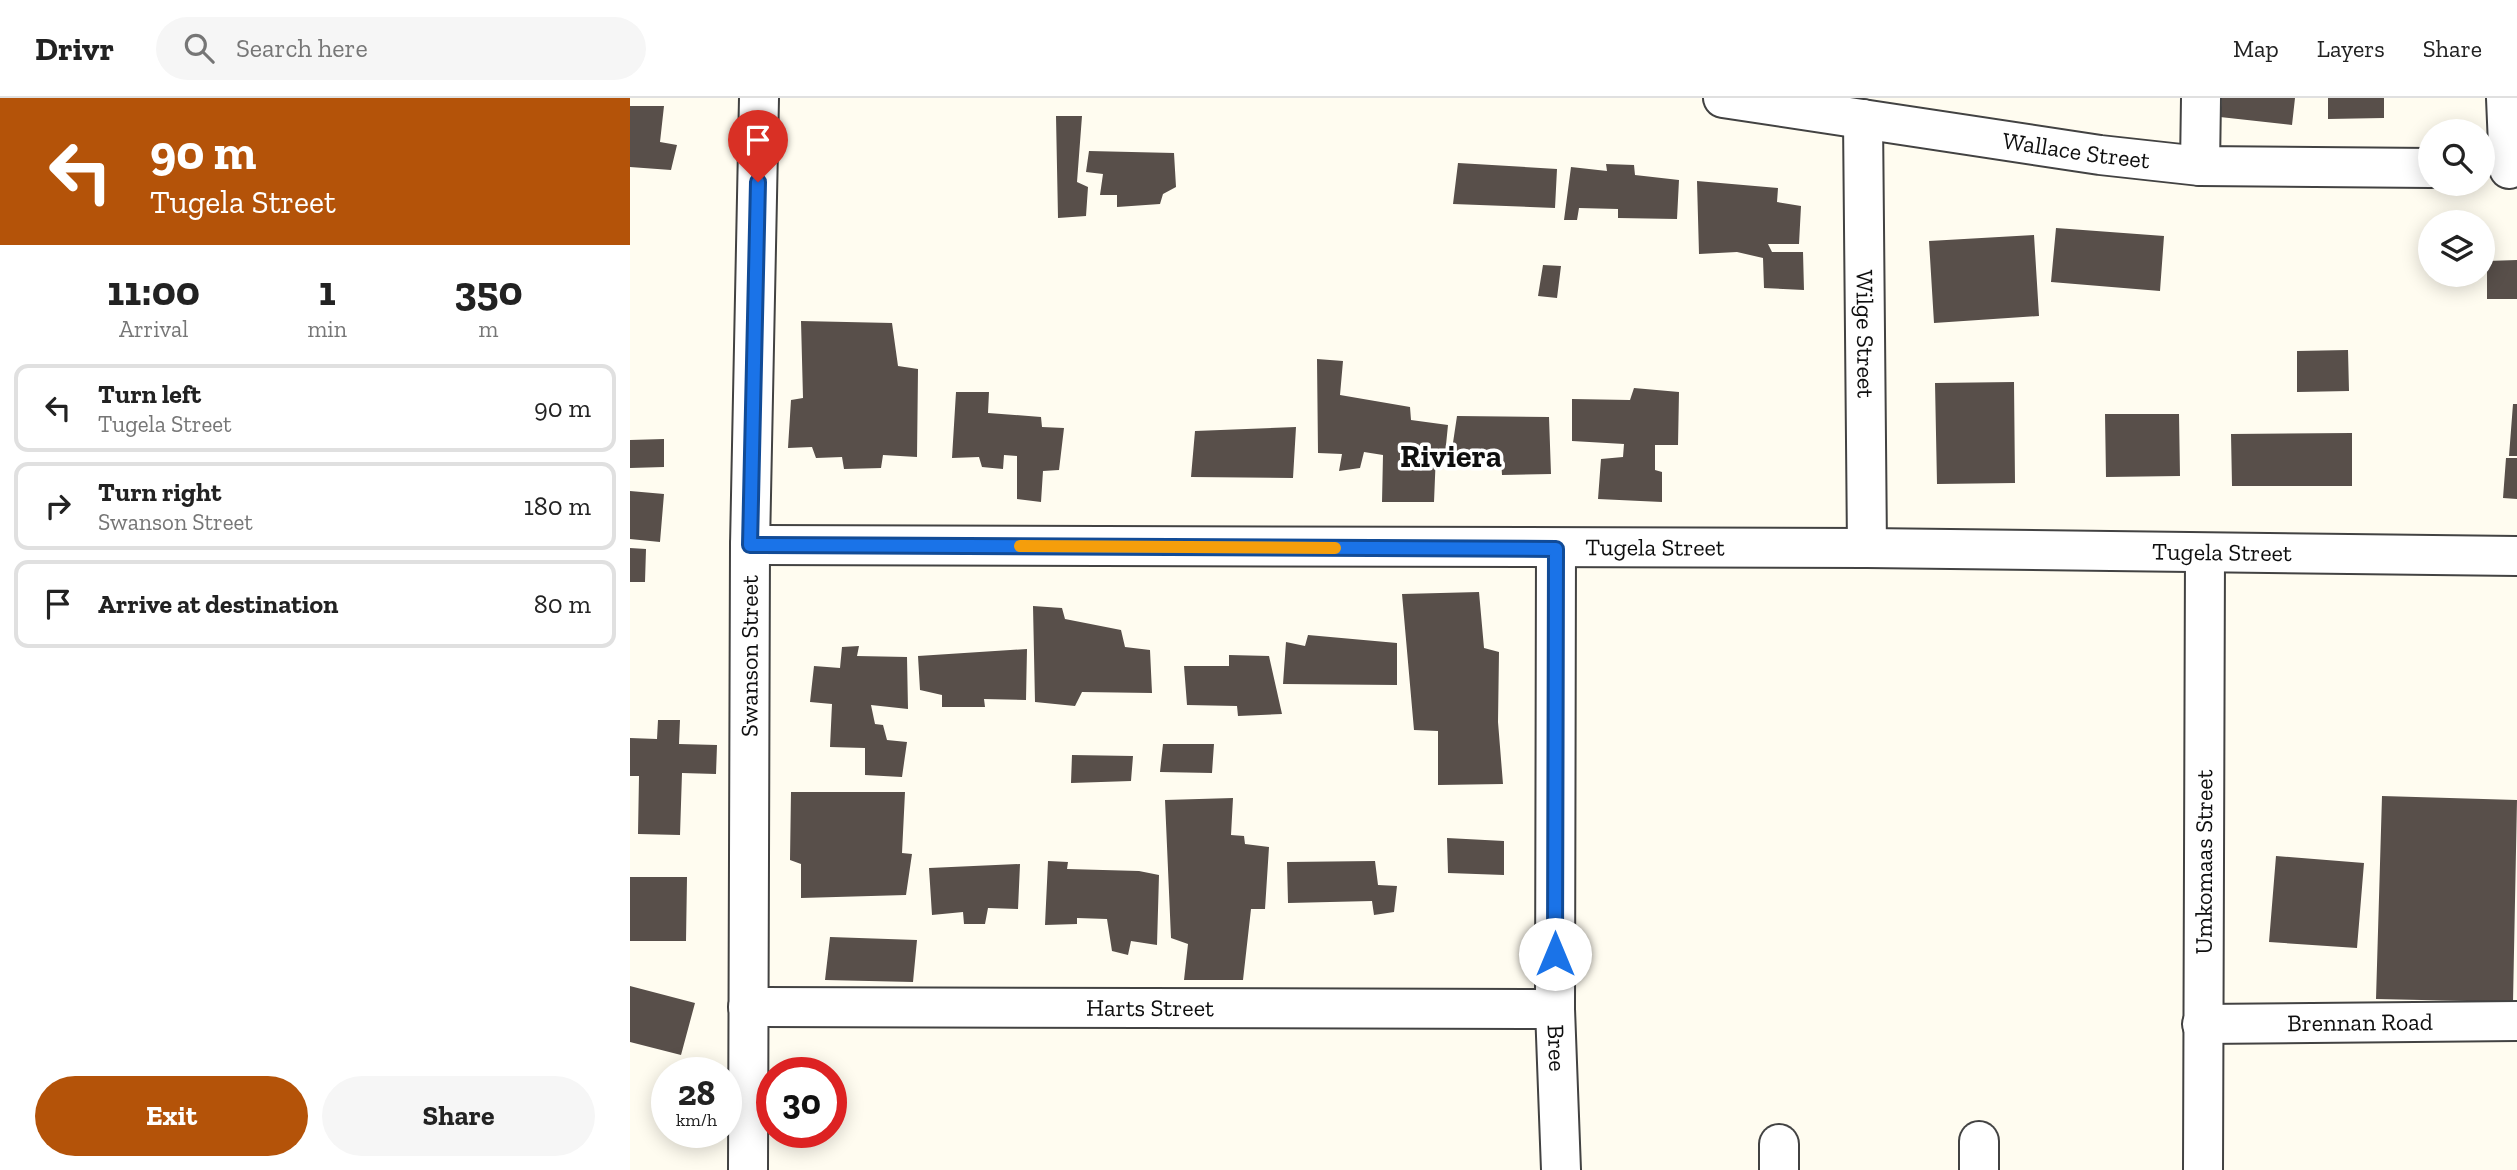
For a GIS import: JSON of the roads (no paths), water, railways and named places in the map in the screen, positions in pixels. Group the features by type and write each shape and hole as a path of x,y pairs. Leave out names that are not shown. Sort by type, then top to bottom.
{"street":[{"name":"Swanson Street","path":"748,1170 750,545 759,98"},
{"name":"Wallace Street","path":"1723,98 2100,155 2200,166 2418,168"},
{"path":"2200,166 2201,98"},
{"path":"2503,169 2506,98"},
{"name":"Wilge Street","path":"1863,119 1867,548"},
{"name":"Tugela Street","path":"750,545 1867,548 2517,556"},
{"name":"Bree","path":"1556,549 1555,1009 1562,1170"},
{"name":"Umkomaas Street","path":"2203,1170 2205,554"},
{"name":"Harts Street","path":"748,1007 1555,1009"},
{"name":"Brennan Road","path":"2202,1024 2517,1021"}],"district":[{"name":"Riviera","path":"1451,456"}]}
